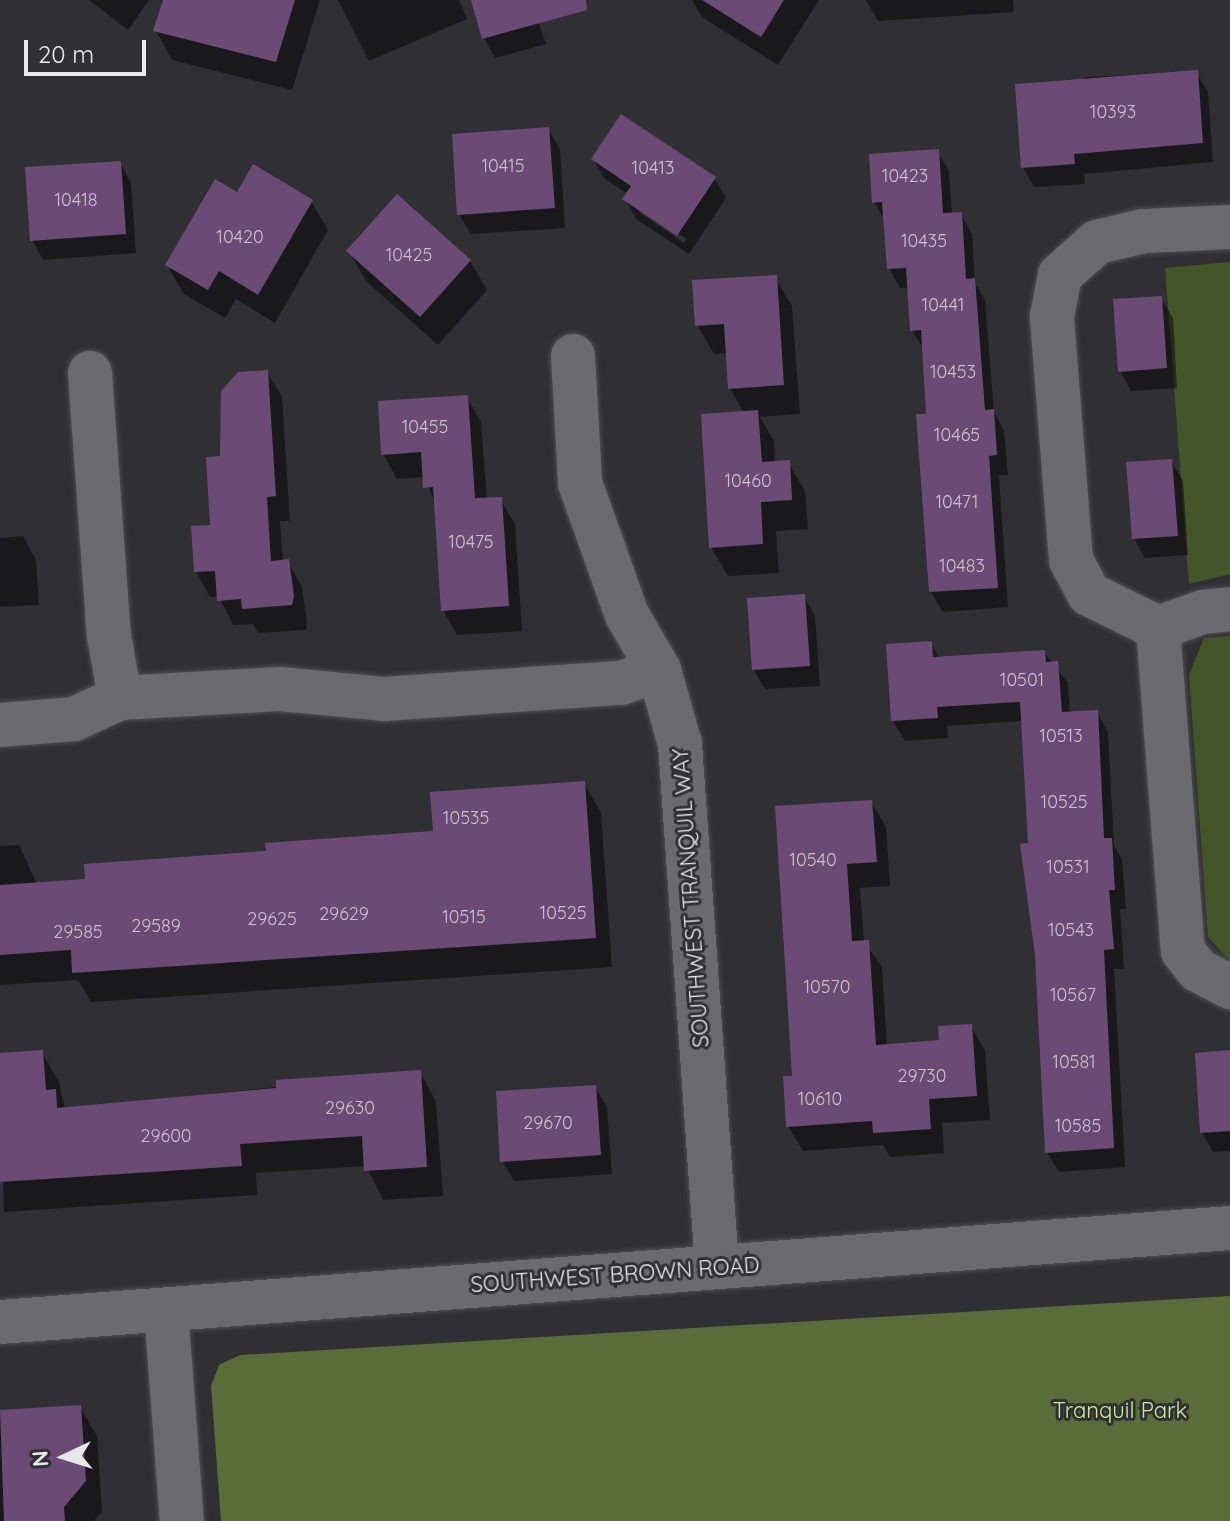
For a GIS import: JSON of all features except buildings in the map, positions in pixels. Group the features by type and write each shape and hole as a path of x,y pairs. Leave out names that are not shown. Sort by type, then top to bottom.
{"street":[{"path":"1230,227 1144,231 1097,242 1060,275 1052,316 1071,560 1089,594 1158,628 1203,612 1230,609"},
{"name":"SOUTHWEST TRANQUIL WAY","path":"573,356 580,483 627,615 659,670 680,744 717,1267"},
{"path":"90,373 109,635 120,698"},
{"path":"1158,628 1183,951 1198,970 1230,987"},
{"path":"0,725 74,719 120,698 280,689 384,699 621,683 659,670"},
{"name":"SOUTHWEST BROWN ROAD","path":"0,1322 1230,1228"},
{"path":"166,1310 182,1521"}],"green space":[{"path":"1230,262 1230,574 1189,584 1165,268"},
{"path":"1230,636 1230,961 1208,937 1189,675 1204,638"},
{"name":"Tranquil Park","path":"1230,1296 1230,1521 221,1521 211,1386 219,1365 240,1355"}]}
